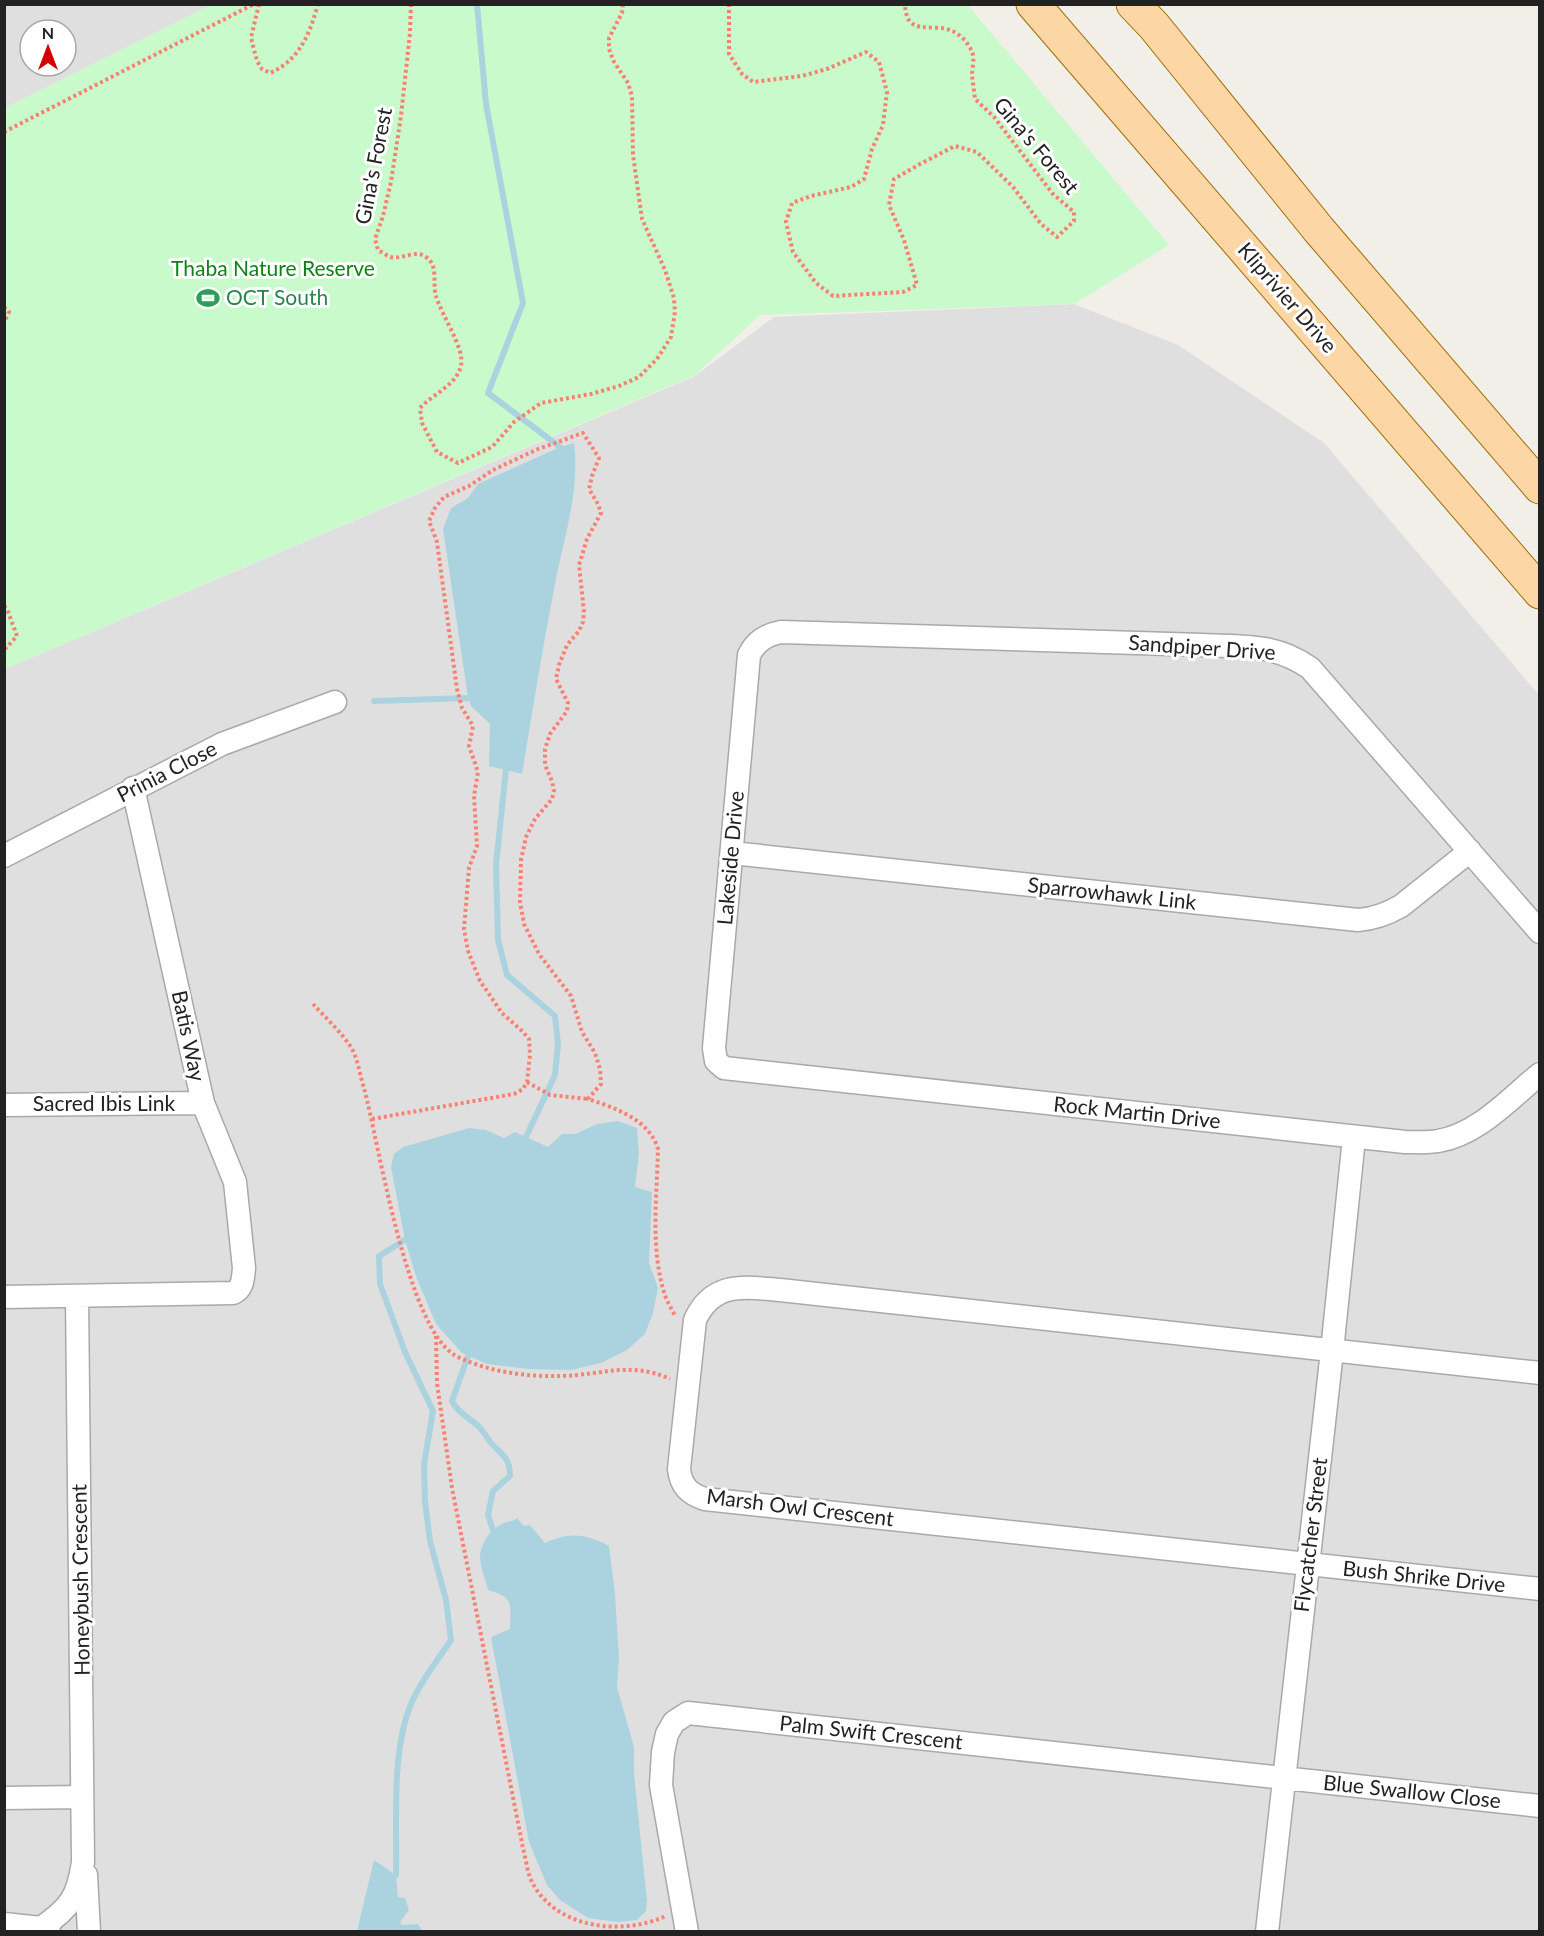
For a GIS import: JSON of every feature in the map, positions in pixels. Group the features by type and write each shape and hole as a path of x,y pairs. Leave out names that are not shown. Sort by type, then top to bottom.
{"main road":[{"name":"Kliprivier Drive","path":"1033,4 1539,592"},
{"path":"1142,12 1319,230 1539,487"}],"street":[{"name":"Sandpiper Drive","path":"749,655 765,637 781,632 1190,644 1275,650 1310,668 1539,932"},
{"name":"Lakeside Drive","path":"716,1061 714,1048 749,655"},
{"name":"Prinia Close","path":"4,856 222,744 335,702"},
{"name":"Batis Way","path":"77,1297 232,1293 239,1290 243,1281 244,1268 235,1182 203,1103 133,788"},
{"name":"Sparrowhawk Link","path":"732,853 1359,920 1376,917 1401,906 1470,851"},
{"name":"Rock Martin Drive","path":"716,1061 724,1068 745,1071 1405,1142 1428,1142 1453,1137 1483,1121 1539,1074"},
{"name":"Sacred Ibis Link","path":"4,1105 203,1103"},
{"name":"Flycatcher Street","path":"1268,1932 1354,1138"},
{"name":"Marsh Owl Crescent","path":"1308,1564 729,1501 694,1495 685,1488 679,1469 695,1320 706,1302 725,1290 747,1287 1539,1373"},
{"path":"4,1297 77,1297"},
{"name":"Honeybush Crescent","path":"45,1930 73,1900 80,1884 83,1862 77,1297"},
{"name":"Bush Shrike Drive","path":"1308,1564 1539,1589"},
{"name":"Palm Swift Crescent","path":"687,1932 661,1785 663,1752 667,1734 674,1722 688,1713 1284,1778"},
{"name":"Blue Swallow Close","path":"1284,1778 1539,1806"},
{"path":"4,1798 82,1797"},
{"name":"Honeybush Crescent","path":"83,1862 87,1879 89,1932"},
{"path":"4,1924 45,1930"}],"path":[{"path":"4,132 254,4"},
{"path":"259,4 251,38 257,61 262,69 270,72 283,67 309,35 318,4"},
{"name":"Gina's Forest","path":"411,4 401,116 391,182 375,239 378,250 388,256 423,255 430,259 435,270 435,294 449,329 459,345 462,364 457,378 428,399 420,408 422,423 437,452 458,463 492,447 514,423 541,403 591,394 619,386 639,377 657,359 671,337 674,324 674,298 666,270 642,219 633,155 632,96 628,83 614,62 609,49 609,38 622,13 623,4"},
{"name":"Gina's Forest","path":"729,4 729,54 741,74 753,81 802,76 826,69 866,52 879,62 887,92 884,125 872,149 864,179 851,188 811,195 792,203 786,222 793,252 816,283 833,296 903,292 916,285 904,240 889,204 894,179 955,146 977,152 1013,188 1041,224 1057,237 1074,221 1074,212 1053,194 994,117 975,99 972,74 973,54 966,42 950,30 922,28 912,24 905,13 905,4"},
{"path":"4,307 9,312 4,322"},
{"path":"372,1119 514,1094 523,1089 527,1082 529,1039 502,1013 480,981 468,951 464,929 469,868 477,846 474,796 478,772 469,746 473,726 462,708 457,689 436,542 429,521 435,507 444,497 538,449 583,433 599,458 590,489 601,513 587,539 579,566 583,622 579,632 567,645 556,679 568,703 567,711 550,735 545,749 545,765 554,791 552,799 535,819 526,837 521,860 519,902 524,924 539,954 571,996 582,1032 595,1053 601,1083 588,1099"},
{"path":"4,606 17,636 4,650"},
{"path":"314,1004 353,1050 372,1119 393,1220 417,1296 436,1336 453,1354 480,1366 516,1374 563,1376 609,1370 639,1370 665,1377 687,1387"},
{"path":"527,1082 550,1095 588,1099 617,1108 642,1124 656,1140 658,1149 656,1241 658,1267 665,1295 676,1318 692,1338"},
{"path":"436,1336 437,1383 453,1488 523,1848 532,1882 545,1900 567,1917 598,1927 628,1927 653,1922 683,1908"}],"shaded area":[{"path":"5,4 211,4 78,72 78,18 18,18 18,78 65,78 5,108"},
{"path":"1074,304 1178,345 1324,443 1539,695 1539,1931 5,1932 5,669 695,376 774,317"}],"green space":[{"name":"Thaba Nature Reserve","path":"211,5 968,5 1169,245 1074,304 760,315 695,375 5,669 5,108 65,78 78,78 78,72"}],"water":[{"path":"574,443 575,477 571,511 556,579 522,774 489,766 490,724 471,706 467,691 443,529 451,508 468,498 478,484 560,447"},
{"path":"618,1121 637,1128 639,1153 635,1187 652,1192 649,1263 658,1288 653,1313 645,1334 627,1350 601,1363 571,1370 528,1369 487,1364 462,1353 436,1324 417,1279 405,1240 391,1167 394,1154 403,1147 469,1128 486,1130 504,1138 515,1132 548,1147 562,1134 575,1134 597,1124"},
{"path":"517,1518 524,1526 530,1525 545,1543 561,1537 585,1536 609,1546 619,1660 617,1687 634,1747 634,1774 647,1901 646,1911 637,1920 618,1922 588,1918 560,1900 547,1885 529,1842 491,1637 510,1629 510,1607 507,1599 488,1590 480,1557 484,1542 491,1532 500,1525"},
{"path":"374,1860 396,1875 398,1897 405,1898 409,1910 400,1922 402,1925 418,1924 422,1931 357,1931"}],"waterway":[{"path":"477,4 486,104 523,303 488,393 560,447"},
{"path":"374,701 469,698"},
{"path":"506,769 496,865 498,940 507,975 555,1016 558,1044 555,1075 526,1137"},
{"path":"396,1875 396,1794 402,1733 415,1695 451,1640 446,1600 430,1541 425,1502 424,1464 433,1411 405,1352 380,1284 379,1256 405,1240"},
{"path":"468,1356 452,1401 480,1428 505,1458 510,1470 510,1476 493,1491 488,1515 493,1530"}],"place":[{"name":"OCT South","path":"208,298"}]}
